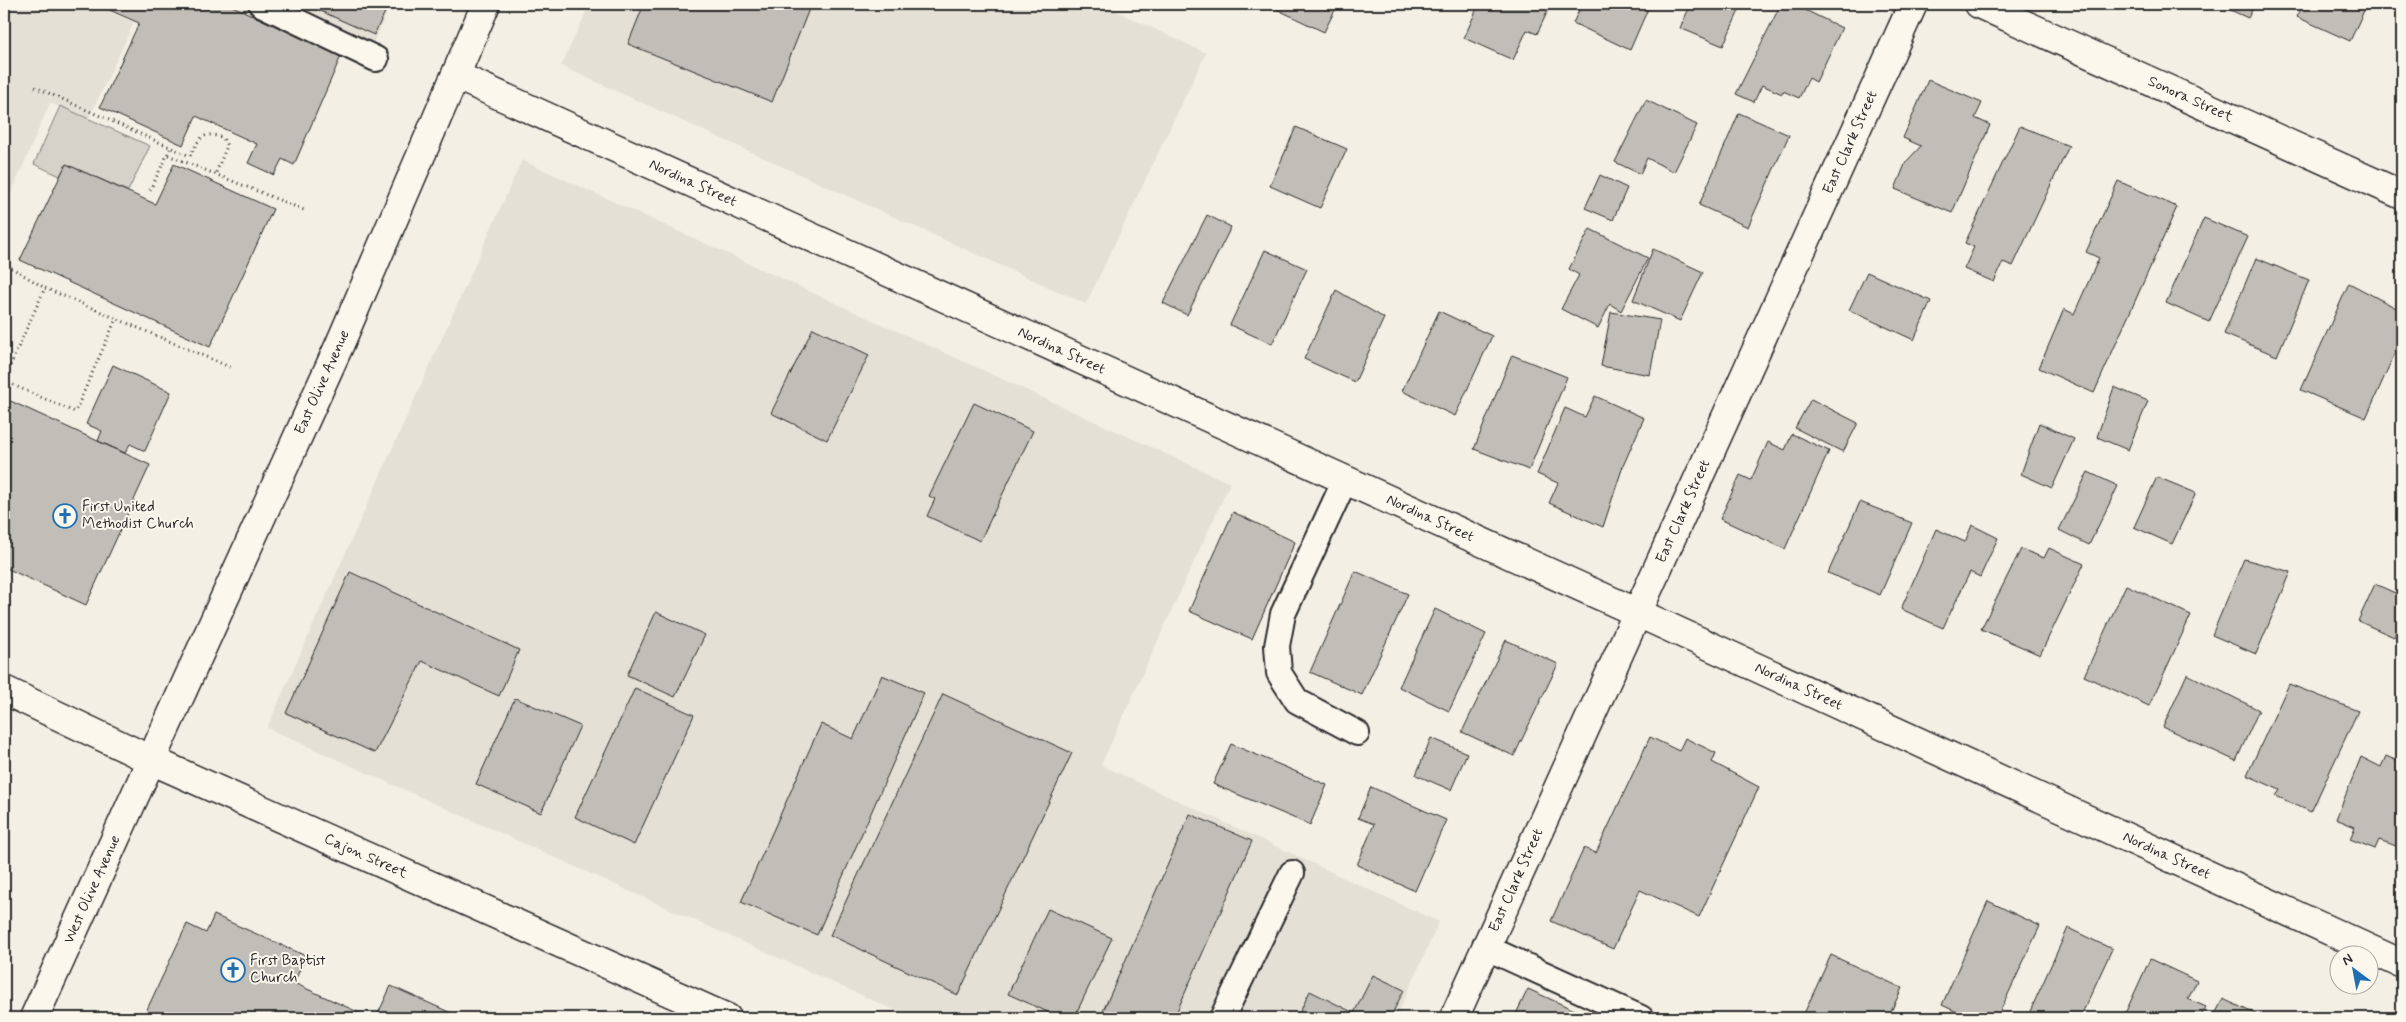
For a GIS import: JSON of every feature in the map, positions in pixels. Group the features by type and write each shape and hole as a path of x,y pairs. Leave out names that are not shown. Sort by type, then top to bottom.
{"street":[{"name":"East Olive Avenue","path":"151,760 296,444 457,76 486,4"},
{"name":"East Clark Street","path":"1454,1018 1913,4"},
{"name":"Sonora Street","path":"1980,4 2402,194"},
{"name":"Nordina Street","path":"457,76 1638,613 2402,964"},
{"name":"Cajon Street","path":"4,690 151,760 727,1018"},
{"name":"West Olive Avenue","path":"34,1018 151,760"}],"lane":[{"path":"261,4 376,59"},
{"path":"1345,480 1283,614 1277,646 1279,673 1298,701 1357,732"},
{"path":"1222,1018 1292,873"},
{"path":"1487,948 1641,1018"}],"path":[{"path":"35,87 170,149 190,156 198,139 213,134 223,138 227,146 214,175"},
{"path":"150,190 170,149"},
{"path":"168,156 304,210"},
{"path":"7,265 45,288 232,368"},
{"path":"45,288 4,380 75,412 116,319"}],"shaded area":[{"path":"4,4 104,4 103,8 134,23 88,120 50,103 4,210"},
{"path":"225,4 391,4 362,68"},
{"path":"590,4 1101,4 1206,53 1086,304 561,66"},
{"path":"60,106 150,146 128,191 66,164 60,176 34,164"},
{"path":"522,160 1230,483 1101,765 1439,922 1396,1018 912,1018 267,728"}],"building":[{"path":"107,4 228,4 341,56 294,165 282,159 274,175 248,163 257,144 196,116 183,145 100,107 139,23 105,8"},
{"path":"305,4 389,4 374,35"},
{"path":"644,4 811,4 772,102 628,44"},
{"path":"1266,4 1338,4 1324,32"},
{"path":"1479,4 1551,4 1537,34 1527,30 1513,60 1464,38"},
{"path":"1582,4 1650,4 1630,50 1573,23"},
{"path":"1691,4 1742,4 1723,46 1680,28"},
{"path":"1781,4 1793,4 1842,28 1816,82 1809,78 1799,98 1783,91 1782,94 1762,85 1754,102 1736,94"},
{"path":"2217,4 2255,4 2248,18"},
{"path":"2303,4 2367,4 2350,41 2297,17"},
{"path":"1928,80 1982,103 1975,118 1990,125 1952,213 1895,189 1906,162 1921,146 1903,138"},
{"path":"1646,100 1697,125 1674,172 1647,158 1640,174 1615,162"},
{"path":"1739,113 1789,135 1748,227 1699,205"},
{"path":"2020,126 2069,146 2013,266 2003,262 1994,282 1964,269 1974,247 1965,243"},
{"path":"1296,127 1347,149 1320,208 1270,186"},
{"path":"66,164 155,204 174,164 273,209 210,347 20,260"},
{"path":"1600,175 1627,188 1613,220 1585,208"},
{"path":"2118,181 2177,207 2094,393 2039,368 2064,309 2074,314 2099,258 2086,252"},
{"path":"1207,215 1231,227 1187,315 1163,303"},
{"path":"2204,218 2248,237 2209,322 2166,303"},
{"path":"1590,229 1648,258 1621,311 1610,304 1598,328 1561,309 1579,275 1569,269"},
{"path":"1653,249 1703,272 1680,321 1633,300"},
{"path":"1265,250 1307,269 1272,344 1230,325"},
{"path":"2256,258 2309,280 2277,356 2224,334"},
{"path":"1867,272 1931,301 1914,340 1849,310"},
{"path":"2349,283 2402,311 2402,337 2366,418 2301,390"},
{"path":"1336,290 1384,318 1355,382 1304,359"},
{"path":"1439,311 1492,336 1455,416 1402,391"},
{"path":"1611,312 1660,320 1650,375 1601,366"},
{"path":"813,328 869,355 827,440 771,413"},
{"path":"1512,355 1567,377 1529,470 1474,449"},
{"path":"113,365 171,392 145,451 130,444 125,453 98,441 102,431 86,424"},
{"path":"2114,387 2148,401 2128,450 2097,437"},
{"path":"1595,396 1644,418 1623,466 1603,527 1549,503 1558,483 1537,474 1565,408 1585,417"},
{"name":"First United Methodist Church","path":"4,398 150,465 86,605 4,567"},
{"path":"1811,399 1858,423 1843,452 1795,428"},
{"path":"974,403 1033,431 980,541 927,516 935,499 929,496"},
{"path":"2039,423 2074,439 2052,488 2021,474"},
{"path":"1792,434 1829,451 1785,549 1720,519 1740,475 1751,480 1768,442 1785,450"},
{"path":"2088,472 2118,486 2089,545 2059,530"},
{"path":"2157,477 2196,493 2172,544 2134,527"},
{"path":"1860,502 1912,523 1880,595 1828,573"},
{"path":"1233,512 1295,542 1252,639 1189,611"},
{"path":"1972,525 1998,538 1980,577 1970,572 1943,628 1901,609 1936,529 1965,542"},
{"path":"2049,548 2084,564 2040,655 1981,629 2021,549 2044,558"},
{"path":"2244,559 2291,572 2256,654 2212,635"},
{"path":"1355,571 1408,594 1362,695 1310,672"},
{"path":"350,572 519,650 499,696 422,661 375,753 286,713"},
{"path":"2375,584 2402,596 2402,620 2394,637 2358,621"},
{"path":"2126,585 2191,615 2149,706 2084,676"},
{"path":"1435,609 1486,634 1449,711 1399,687"},
{"path":"656,612 705,635 675,697 627,675"},
{"path":"1506,640 1558,664 1514,756 1462,732"},
{"path":"2187,674 2259,710 2236,761 2163,727"},
{"path":"882,675 924,693 817,935 741,902 821,724 853,739"},
{"path":"2289,684 2358,711 2311,812 2276,796 2280,790 2247,775"},
{"path":"635,688 694,715 634,845 575,817"},
{"path":"943,694 1072,753 958,995 830,935"},
{"path":"515,698 580,726 541,813 476,784"},
{"path":"1650,737 1679,751 1685,738 1716,753 1712,762 1759,787 1699,917 1640,890 1613,949 1551,921 1584,848 1596,853"},
{"path":"1431,738 1467,753 1451,790 1416,775"},
{"path":"1231,744 1327,785 1310,825 1213,784"},
{"path":"2386,756 2402,763 2402,832 2396,846 2379,840 2375,849 2350,839 2355,827 2336,819 2361,757 2381,767"},
{"path":"1371,787 1446,820 1415,891 1357,865 1374,824 1358,818"},
{"path":"1190,814 1252,841 1174,1018 1100,1018"},
{"path":"1988,901 2040,926 1997,1018 1970,1018 1942,1005"},
{"path":"1048,909 1112,938 1074,1018 1061,1018 1008,994"},
{"name":"First Baptist Church","path":"214,915 306,956 294,983 371,1018 143,1018 187,924 206,933"},
{"path":"2068,928 2112,949 2080,1018 2027,1018"},
{"path":"1831,955 1902,988 1888,1018 1802,1018"},
{"path":"2150,959 2197,981 2188,999 2206,1007 2200,1018 2123,1018"},
{"path":"1373,975 1404,990 1390,1018 1297,1018 1310,991 1354,1013"},
{"path":"391,986 460,1017 376,1018"},
{"path":"1528,989 1581,1013 1579,1018 1514,1018"},
{"path":"2223,999 2264,1018 2213,1018"}],"place":[{"name":"First United Methodist Church","path":"65,516"},
{"name":"First Baptist Church","path":"233,970"}]}
